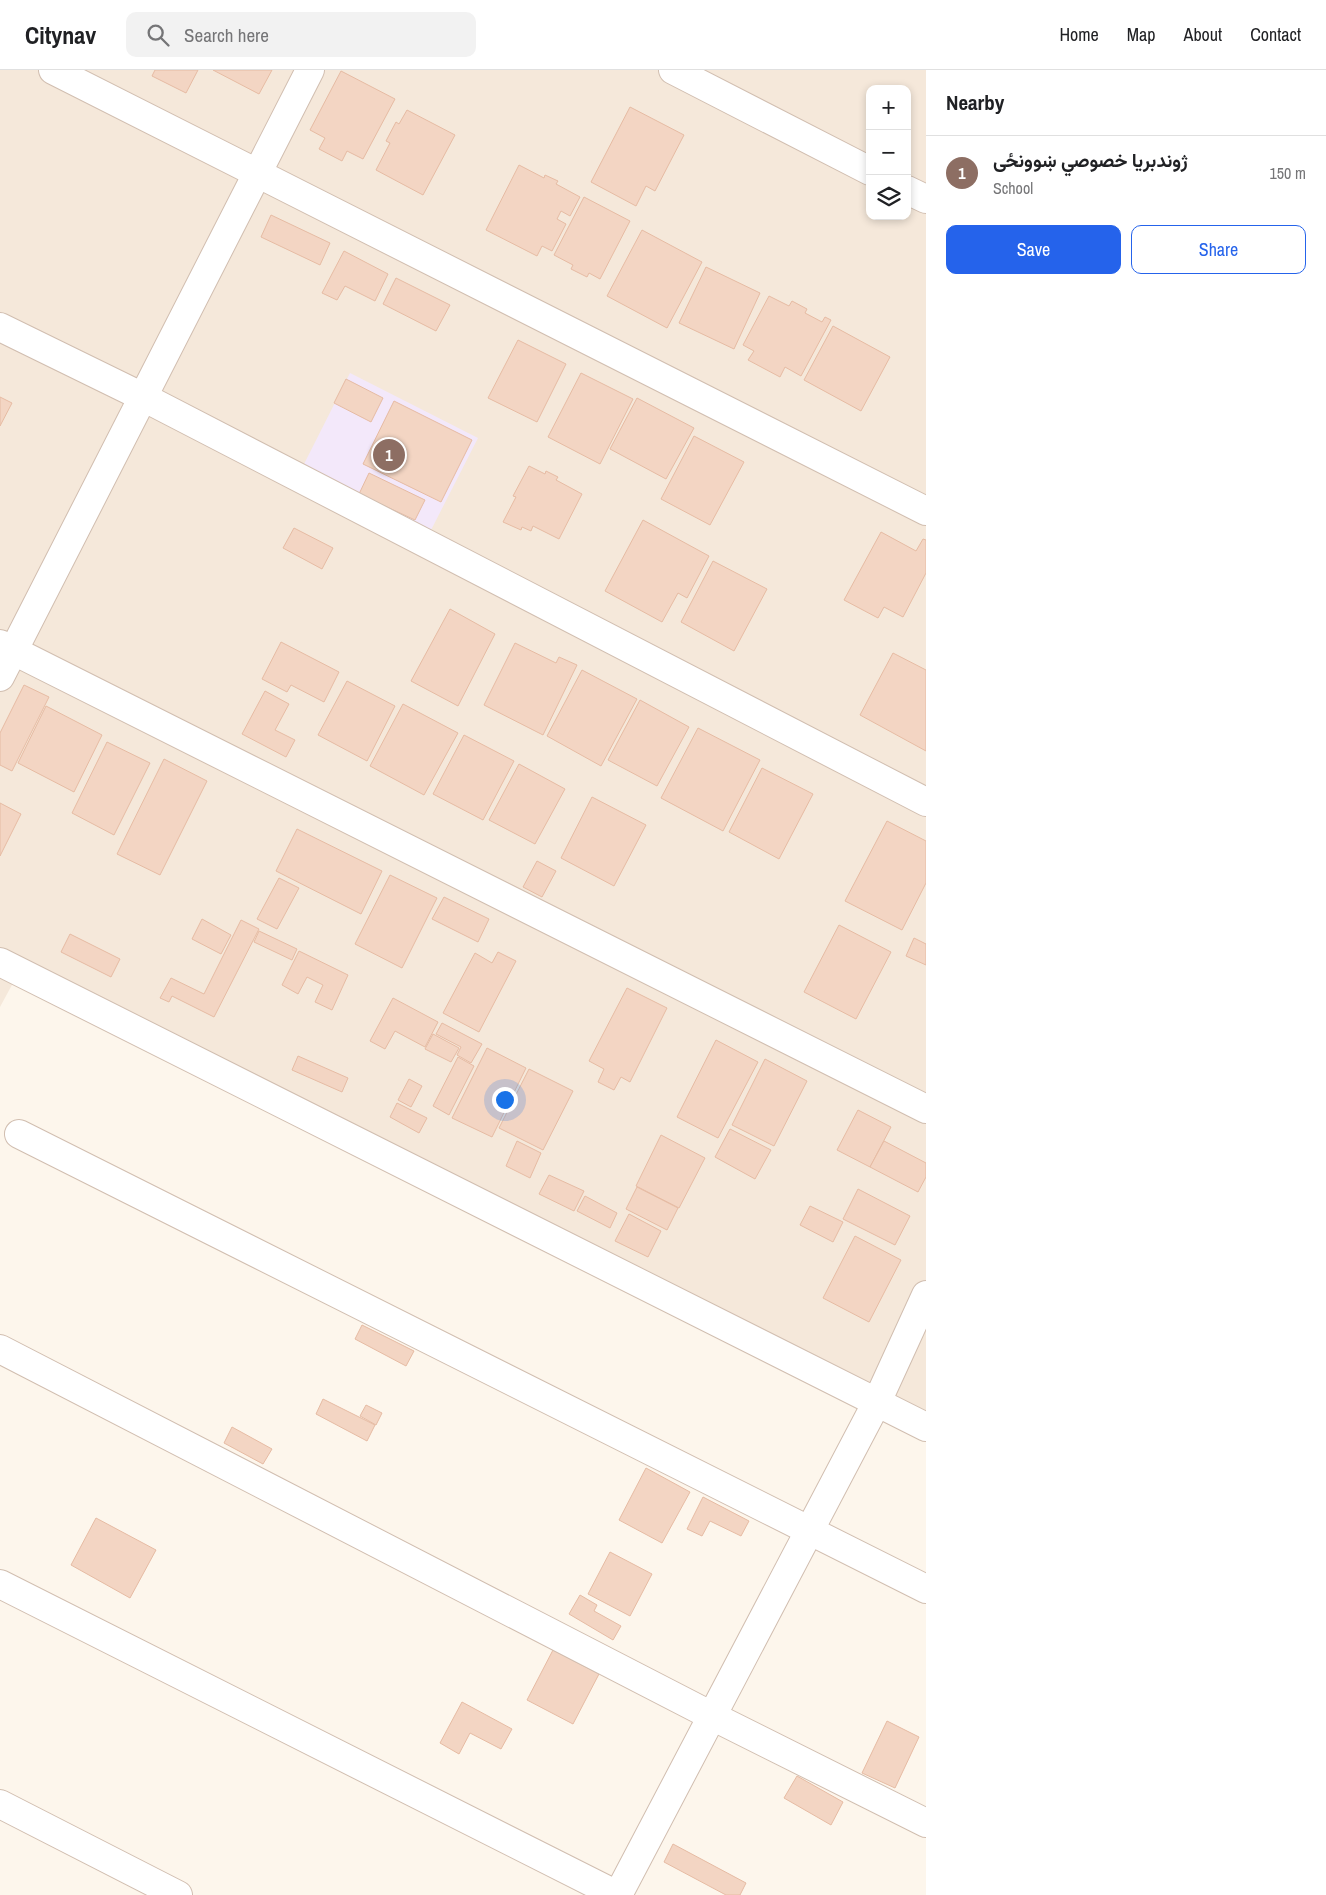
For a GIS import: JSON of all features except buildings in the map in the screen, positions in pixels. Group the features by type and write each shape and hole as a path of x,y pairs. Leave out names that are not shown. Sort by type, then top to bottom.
{"street":[{"path":"53,70 926,511"},
{"path":"0,677 7,647 143,397 310,70"},
{"path":"672,70 866,169"},
{"path":"911,192 926,199"},
{"path":"0,327 143,397 926,802"},
{"path":"7,647 926,1109"},
{"path":"0,962 926,1427"},
{"path":"19,1134 926,1589"},
{"path":"0,1584 618,1895 877,1402 926,1295"},
{"path":"0,1349 712,1716 926,1824"},
{"path":"0,1804 178,1895"}],"shaded area":[{"path":"0,70 926,70 926,1427 19,972 0,1007"},
{"path":"350,373 478,438 428,536 300,472"}],"place":[{"name":"ژوندبریا خصوصي ښوونځی","path":"389,455"}]}
